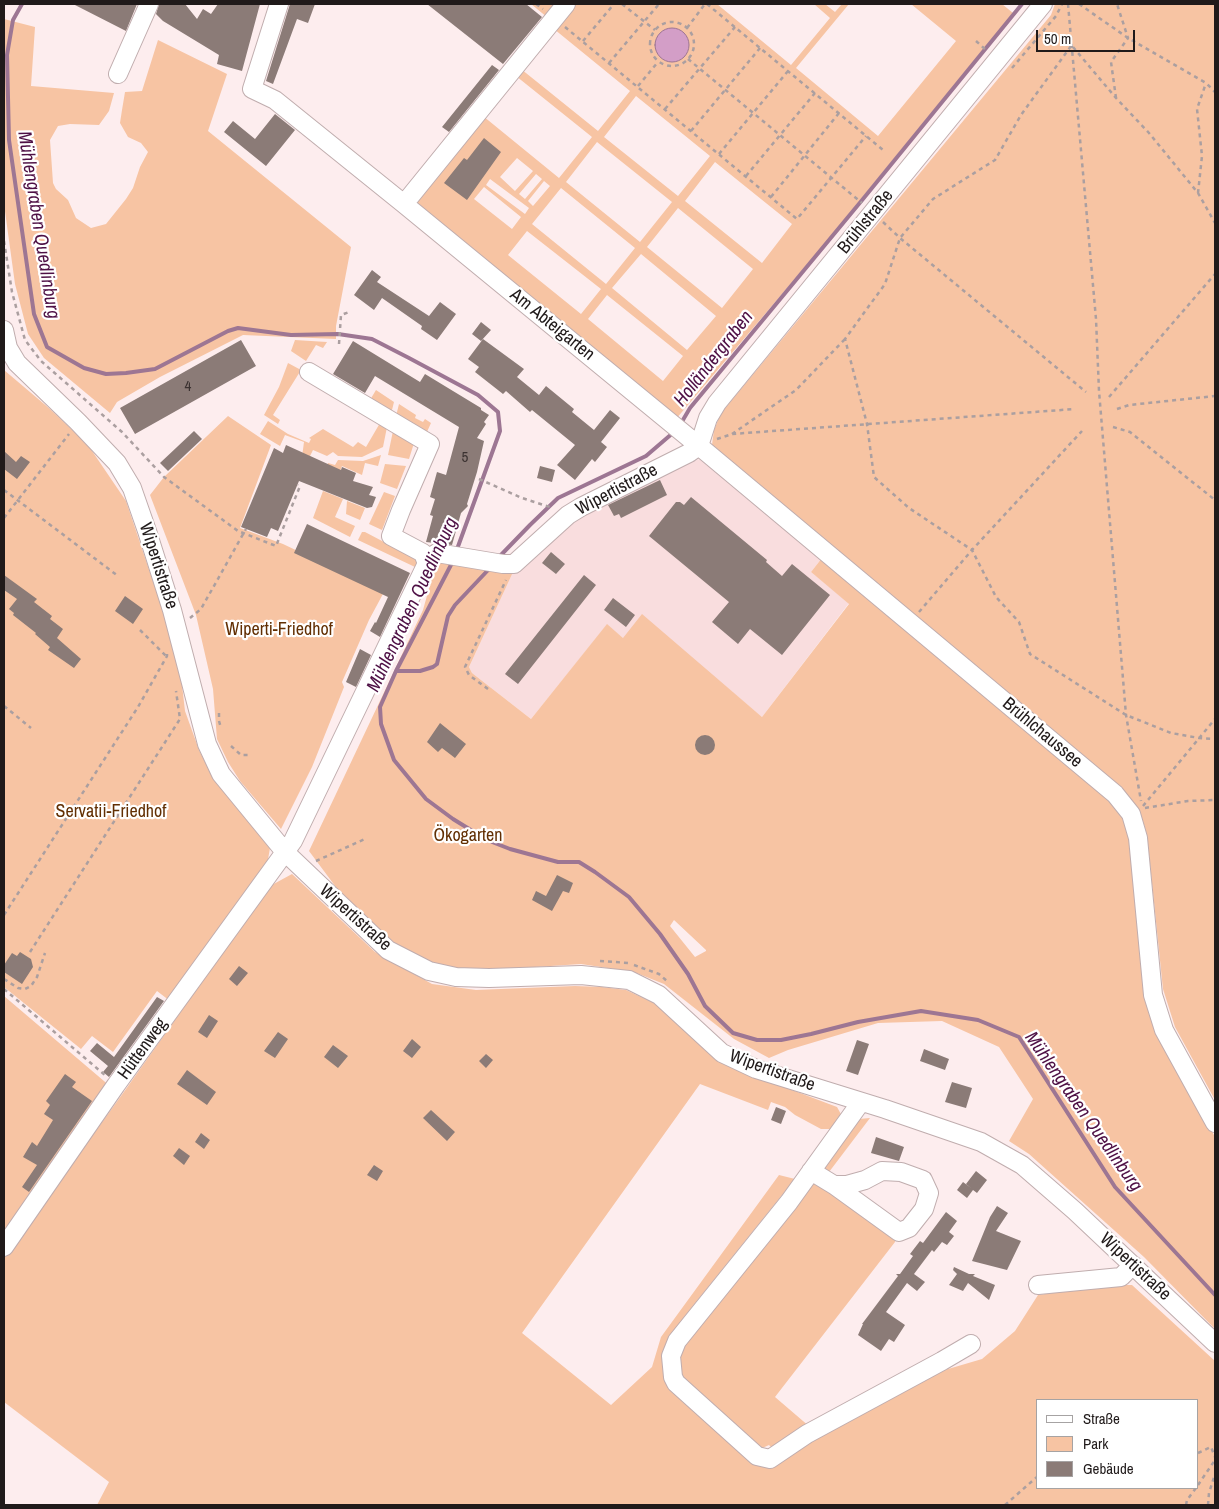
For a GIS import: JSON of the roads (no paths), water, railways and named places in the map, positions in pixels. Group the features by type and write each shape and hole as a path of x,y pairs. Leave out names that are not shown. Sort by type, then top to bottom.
{"street":[{"path":"118,74 150,4"},
{"name":"Am Abteigarten","path":"279,4 252,89 275,100 676,427 710,443"},
{"path":"404,204 566,4"},
{"name":"Brühlstraße","path":"710,443 708,418 717,403 878,221 1043,4"},
{"name":"Wipertistraße","path":"4,330 6,349 17,363 83,415 132,488 148,531 177,628 207,744 221,774 285,852 388,950 429,971 464,978 581,975 629,980 660,995 722,1053 756,1069 981,1142 1022,1165 1134,1265 1215,1343"},
{"path":"285,852 297,833 426,561 423,553 391,536 430,444 309,372"},
{"name":"Wipertistraße","path":"426,561 434,554 514,564 568,515 582,506 710,443"},
{"name":"Brühlchaussee","path":"710,443 911,623 1115,794 1131,814 1138,838 1153,995 1164,1030 1215,1123"},
{"name":"Hüttenweg","path":"4,1247 116,1085 285,852"},
{"path":"861,1102 789,1202 676,1341 671,1367 676,1384 757,1456 770,1459 807,1434 925,1371 971,1344"},
{"path":"811,1171 834,1185 899,1232 909,1228 924,1209 929,1193 923,1180 900,1172 882,1171 864,1180 847,1185 834,1185"},
{"path":"1038,1285 1121,1278 1134,1265"}],"waterway":[{"name":"Mühlengraben Quedlinburg","path":"22,4 13,20 7,55 9,140 34,314 47,347 84,368 106,374 155,369 228,331 238,328 291,335 338,334 372,339 478,395 498,412 500,431 456,552"},
{"name":"Holländergraben","path":"680,425 690,408 1022,4"},
{"name":"Holländergraben","path":"499,557 558,498 646,456 674,432"},
{"name":"Mühlengraben Quedlinburg","path":"453,561 396,671 380,707 381,724 394,760 426,799 453,819 487,840 510,849 558,862 579,862 629,897 660,934 688,974 705,1006 733,1033 757,1040 781,1040 858,1022 921,1011 978,1020 1019,1037 1115,1187 1215,1295"},
{"name":"Holländergraben","path":"396,671 420,671 437,664 448,616 455,605 490,568"}],"park label":[{"name":"Wiperti-Friedhof","path":"279,630"},
{"name":"Servatii-Friedhof","path":"111,812"},
{"name":"Ökogarten","path":"468,836"}]}
